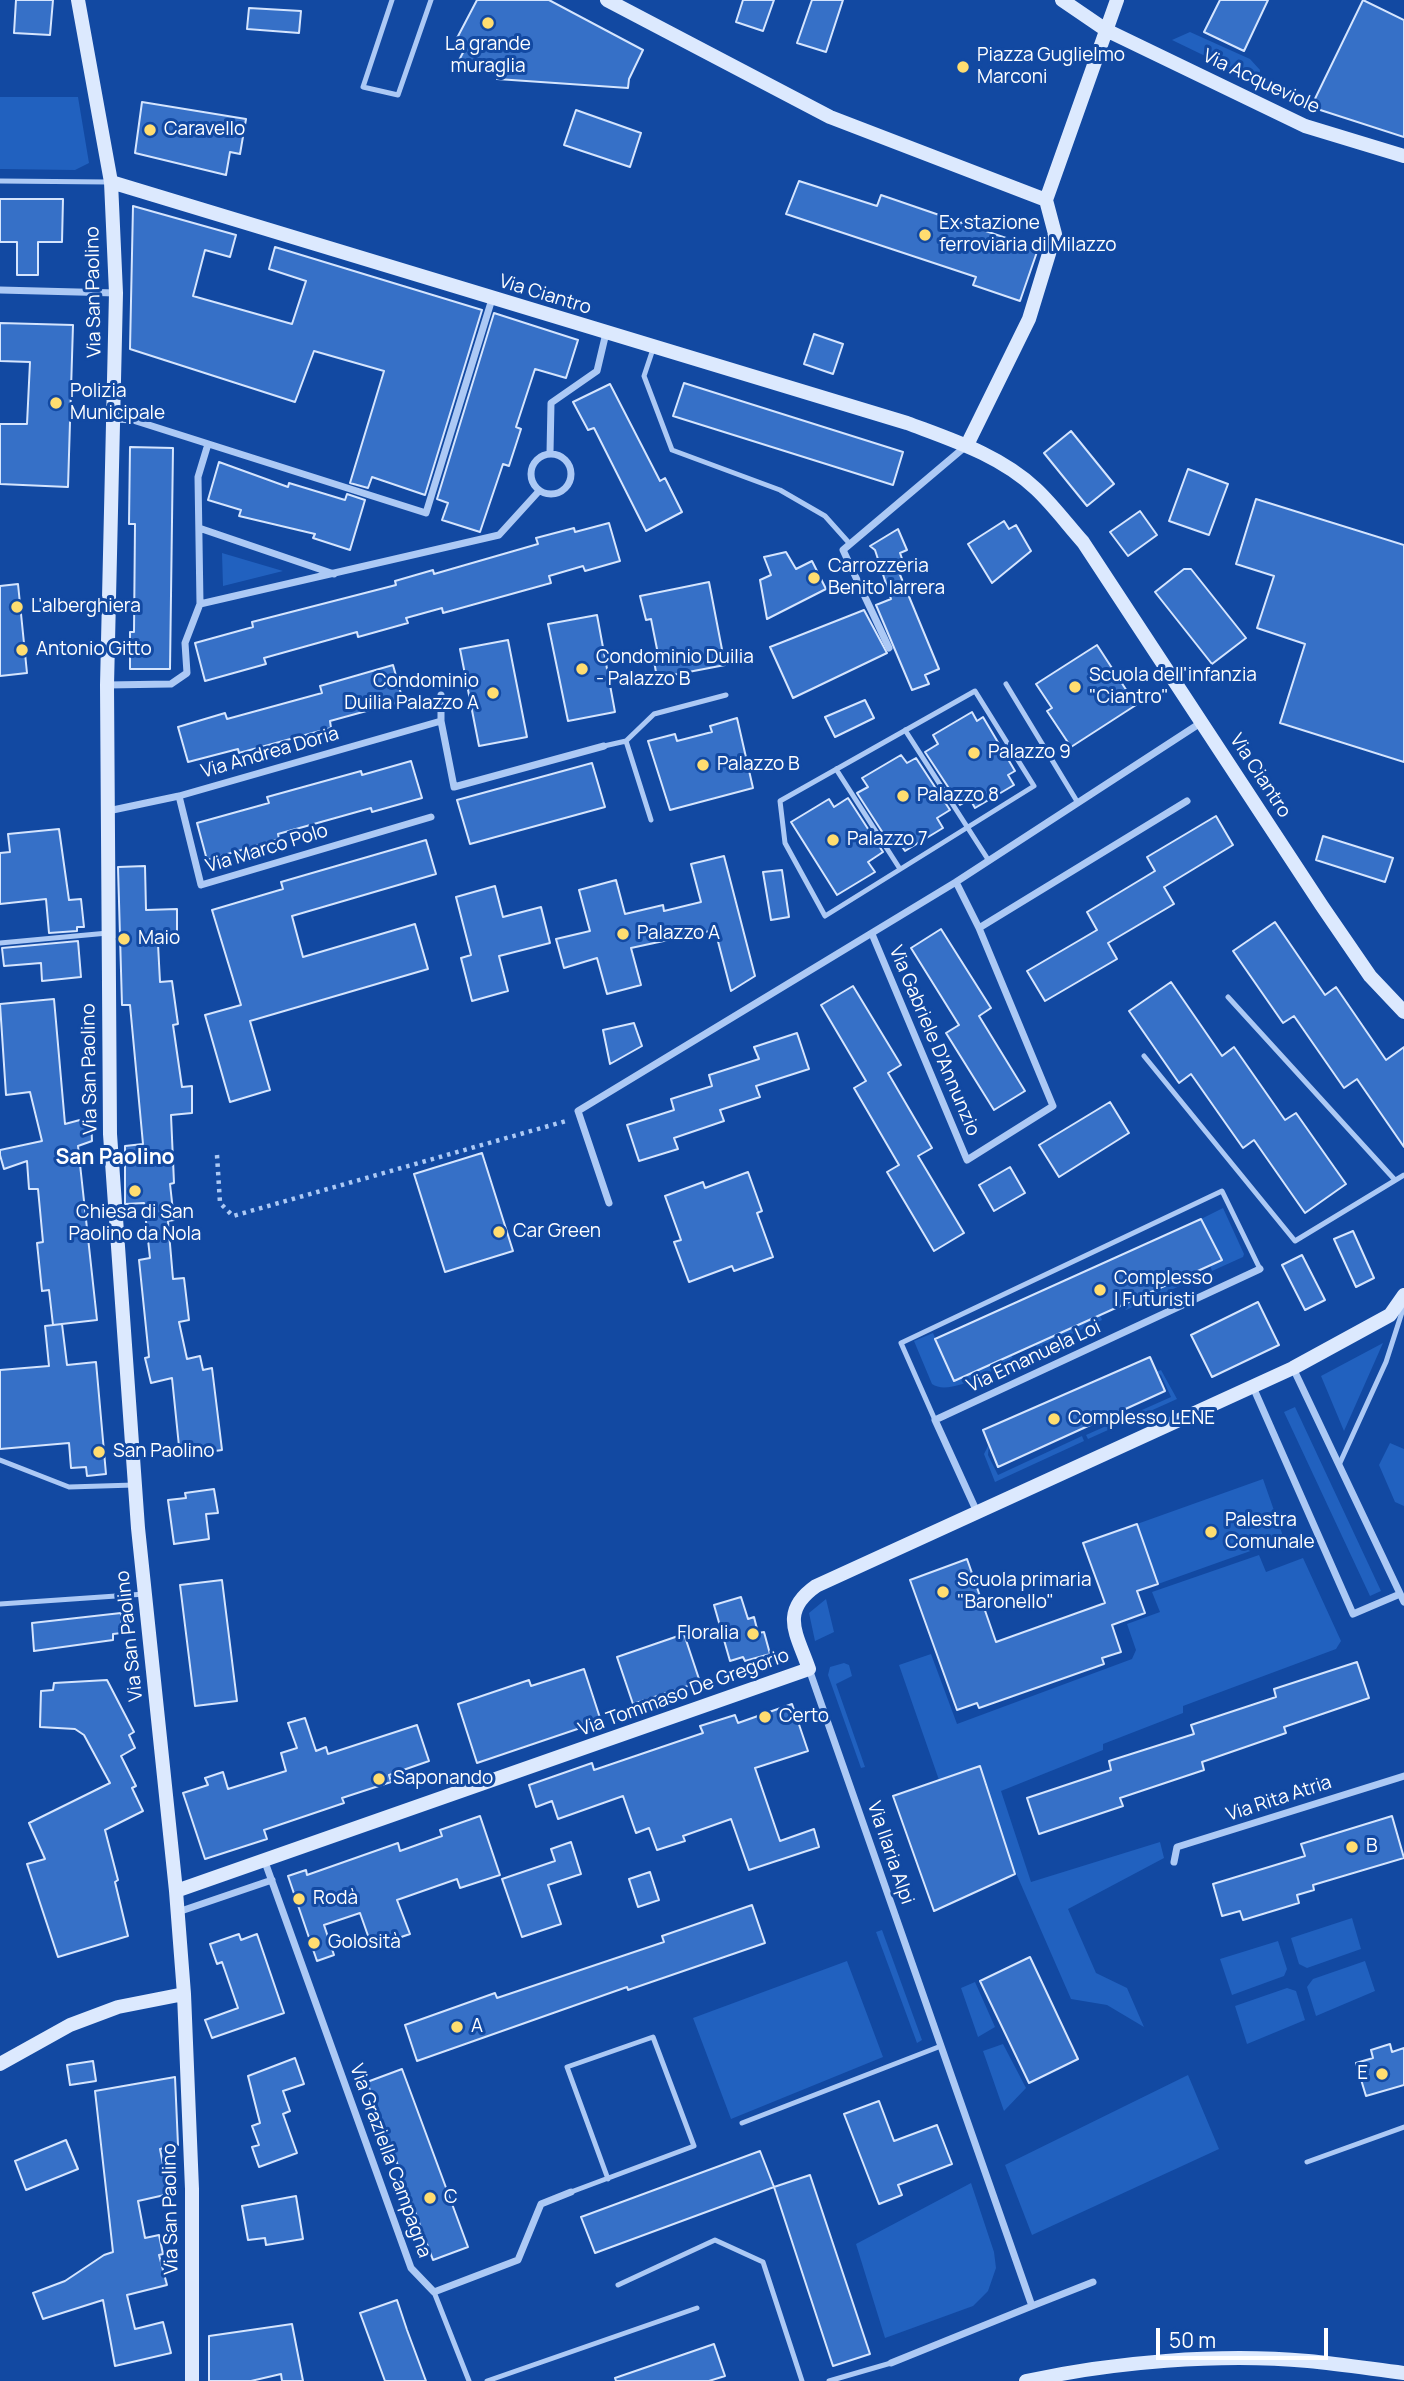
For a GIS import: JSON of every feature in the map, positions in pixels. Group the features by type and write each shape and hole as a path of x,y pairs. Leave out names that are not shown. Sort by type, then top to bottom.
{"street":[{"name":"Via San Paolino","path":"78,0 111,182 116,293 107,685 107,812 113,1200 134,1485 176,1891 184,1994 191,2189 192,2381"},
{"path":"607,0 831,117 1046,200"},
{"name":"Via Acqueviole","path":"1062,0 1106,30 1305,126 1404,156"},
{"path":"888,648 842,550 967,445 1029,319 1055,234 1046,200 1117,0"},
{"name":"Via Ciantro","path":"111,182 907,423 967,445 1005,466 1036,489 1083,542 1370,976 1404,1012"},
{"path":"0,290 116,293"},
{"path":"113,419 133,420 426,513 492,299"},
{"path":"550,453 551,403 597,371 606,333"},
{"path":"107,685 171,684 181,680 187,673 185,643 200,604 198,477 208,444"},
{"path":"200,604 499,535 539,491 560,491 568,484 571,474 568,464 561,456 550,453 538,457 531,468 531,481 539,491"},
{"path":"199,528 334,574"},
{"path":"441,695 442,722 454,787 604,746"},
{"name":"Via Andrea Doria","path":"107,812 179,796 442,722"},
{"name":"Via Gabriele D'Annunzio","path":"580,1117 578,1111 956,882 1202,722"},
{"name":"Via Marco Polo","path":"179,796 201,886 431,817"},
{"path":"979,928 1187,801"},
{"name":"Via Gabriele D'Annunzio","path":"872,934 967,1160 1053,1106 979,928 956,882"},
{"path":"580,1117 609,1203"},
{"name":"Via Emanuela Loi","path":"935,1420 1260,1269"},
{"name":"Via Tommaso De Gregorio","path":"176,1891 809,1669 794,1626 794,1607 802,1597 831,1579 1293,1368 1390,1315 1404,1295"},
{"path":"1253,1387 1353,1614 1402,1598 1293,1368"},
{"path":"935,1420 977,1513"},
{"name":"Via Ilaria Alpi","path":"809,1669 1032,2306"},
{"name":"Via Rita Atria","path":"1174,1862 1177,1847 1404,1776"},
{"name":"Via Graziella Campagna","path":"265,1862 411,2268 434,2292"},
{"path":"178,1912 272,1880"},
{"path":"0,2064 69,2025 118,2007 184,1994"},
{"path":"434,2292 518,2260 541,2204 571,2192"},
{"path":"891,2363 1093,2282"},
{"path":"1026,2381 1118,2367 1207,2360 1306,2361 1404,2373"}],"lane":[{"path":"392,0 363,87 398,95 431,0"},
{"path":"0,181 111,182"},
{"path":"653,348 645,376 672,450 780,490 825,516 850,544"},
{"path":"1006,684 1078,803"},
{"path":"975,691 1034,786 825,916 785,843 780,800 836,769 975,691"},
{"path":"604,746 626,741 654,714 726,695"},
{"path":"905,730 989,861"},
{"path":"626,741 651,820"},
{"path":"836,769 900,869"},
{"path":"0,943 108,933"},
{"path":"1228,997 1395,1180"},
{"path":"1144,1056 1295,1241 1404,1175"},
{"path":"935,1420 901,1343 1222,1191 1260,1269"},
{"path":"1339,1465 1386,1362 1404,1306"},
{"path":"0,1460 69,1488 134,1485"},
{"path":"0,1604 145,1594"},
{"path":"571,2192 608,2179 694,2146 653,2037 567,2067 608,2179"},
{"path":"742,2123 941,2046"},
{"path":"1307,2162 1404,2127"},
{"path":"618,2285 715,2240 763,2262 802,2381"},
{"path":"434,2292 469,2381"},
{"path":"488,2381 697,2308"},
{"path":"829,2381 891,2363"}],"path":[{"path":"217,1155 220,1203 233,1216 580,1117"}],"shaded area":[{"path":"1190,32 1250,59 1260,70 1259,82 1172,40"},
{"path":"0,97 78,97 89,163 75,170 0,169"},
{"path":"222,553 283,571 223,586"},
{"path":"1223,1208 1244,1254 1243,1257 1212,1271 1210,1265 1221,1259 1201,1219"},
{"path":"1188,1275 1191,1281 1126,1310 1123,1304"},
{"path":"1100,1315 1102,1320 1038,1350 1035,1344"},
{"path":"933,1333 954,1381 1011,1355 1014,1360 972,1380 950,1387 940,1387 932,1384 914,1341"},
{"path":"1383,1343 1344,1431 1321,1376"},
{"path":"1161,1370 1177,1399 1088,1439 1086,1435 1171,1397 1161,1375 1156,1372"},
{"path":"1295,1407 1381,1591 1370,1596 1284,1412"},
{"path":"1082,1436 1084,1441 995,1482 984,1454 989,1444 988,1455 998,1475"},
{"path":"1390,1443 1404,1449 1404,1506 1395,1502 1379,1465"},
{"name":"Palestra Comunale","path":"1263,1479 1284,1539 1158,1584 1137,1524"},
{"path":"1259,1555 1266,1572 1303,1558 1341,1641 1336,1649 1183,1706 1183,1713 1103,1744 1103,1750 1001,1791 1031,1882 1160,1842 1164,1858 1068,1909 1096,1973 1127,1988 1144,2027 1107,2005 1071,1999 1009,1857 939,1780 899,1665 931,1654 957,1724 1132,1659 1136,1650 1127,1624 1160,1612 1152,1592"},
{"path":"826,1599 834,1632 815,1641 809,1613"},
{"path":"844,1663 849,1665 852,1676 836,1684 865,1767 861,1768 828,1675 830,1667"},
{"path":"1352,1918 1361,1949 1307,1968 1299,1964 1291,1938"},
{"path":"882,1930 922,2040 917,2043 876,1932"},
{"path":"1278,1941 1287,1969 1284,1976 1232,1995 1220,1959"},
{"path":"847,1961 883,2057 731,2119 693,2018"},
{"path":"1365,1961 1375,1991 1316,2016 1307,1987 1313,1979"},
{"path":"975,1982 995,2027 978,2037 961,1988"},
{"path":"1287,1988 1296,1991 1305,2020 1247,2044 1235,2006"},
{"path":"1003,2044 1026,2088 1004,2111 983,2051"},
{"path":"1188,2075 1219,2149 1032,2235 1005,2165"},
{"path":"971,2183 994,2252 996,2268 988,2291 973,2306 885,2338 856,2244"}],"building":[{"path":"16,0 53,0 50,35 14,33"},
{"path":"477,0 549,0 643,50 629,79 628,88 497,79 498,69 456,66 467,45 456,40"},
{"path":"743,0 774,0 763,31 736,22"},
{"path":"812,0 843,0 826,52 797,43"},
{"path":"1220,0 1268,0 1244,51 1204,32"},
{"path":"1363,0 1404,20 1404,137 1311,107"},
{"path":"249,8 301,11 299,33 247,29"},
{"path":"142,102 246,119 240,154 230,152 226,175 135,153"},
{"path":"576,110 641,133 630,167 564,145"},
{"path":"799,181 877,206 881,195 1038,249 1020,301 973,285 976,277 786,214"},
{"path":"0,199 63,199 62,242 38,242 38,275 17,275 17,242 0,242"},
{"path":"133,206 236,235 230,257 205,250 193,296 292,324 306,281 269,269 275,247 482,310 425,495 372,477 368,488 350,483 384,371 314,351 295,402 130,349"},
{"path":"494,313 578,340 566,378 535,369 516,427 521,429 509,466 503,464 480,532 442,520 448,503 437,499"},
{"path":"0,323 73,325 68,487 0,484 0,424 27,424 30,362 0,361"},
{"path":"814,334 843,344 833,374 804,364"},
{"path":"684,383 903,452 893,485 673,416"},
{"path":"610,384 660,481 665,478 682,512 646,531 594,428 588,430 573,402"},
{"path":"1071,431 1114,484 1087,506 1044,453"},
{"path":"130,447 173,448 170,669 130,669 130,632 134,632 135,524 129,524"},
{"path":"219,462 288,487 289,483 345,500 347,494 365,500 350,550 313,538 315,534 239,516 241,510 208,500"},
{"path":"1188,469 1228,484 1209,535 1169,521"},
{"path":"1256,499 1404,545 1404,762 1280,723 1305,644 1257,628 1274,576 1236,564"},
{"path":"1140,511 1157,535 1128,556 1110,532"},
{"path":"1004,521 1009,529 1016,525 1031,551 992,583 968,544"},
{"path":"609,523 620,561 585,571 583,566 549,576 551,583 443,613 442,608 406,618 408,623 358,637 357,632 264,658 266,664 205,681 195,643 253,627 252,622 396,585 395,581 433,570 434,574 538,544 536,538 574,528 575,532"},
{"path":"898,529 907,550 900,553 905,567 898,570 939,669 925,675 929,684 912,690 876,605 891,599 875,550 870,546"},
{"path":"786,552 796,569 812,561 826,589 767,619 760,580 771,575 764,557"},
{"path":"1184,569 1191,569 1246,638 1212,664 1155,592"},
{"path":"709,582 725,665 657,678 653,655 658,654 651,619 646,620 640,596"},
{"path":"18,584 27,673 0,676 0,586"},
{"path":"864,610 887,653 793,698 770,647"},
{"name":"Condominio Duilia - Palazzo B","path":"597,615 615,712 568,721 548,624"},
{"name":"Condominio Duilia Palazzo A","path":"508,640 527,737 479,746 460,649"},
{"path":"1097,645 1136,705 1071,747 1047,711 1052,708 1036,684"},
{"path":"393,665 403,701 330,721 331,728 239,753 238,749 188,762 178,727 225,713 227,719 322,693 320,686"},
{"path":"865,700 874,718 835,737 825,717"},
{"name":"Palazzo 9","path":"972,712 977,721 983,717 1015,771 1008,775 1014,785 975,808 970,799 960,805 925,752 938,744 933,735"},
{"name":"Palazzo B","path":"737,718 753,788 670,810 648,741 675,734 677,741 712,732 710,726"},
{"name":"Palazzo 8","path":"901,755 907,763 916,758 950,810 937,818 943,828 905,851 899,842 892,847 857,793 868,787 862,778"},
{"path":"411,761 422,798 372,812 371,808 278,834 279,839 207,860 197,823 269,803 267,797 361,771 362,775"},
{"path":"592,763 605,807 470,844 457,800"},
{"name":"Palazzo 7","path":"848,798 883,852 868,862 875,872 837,895 791,822 829,799 834,807"},
{"path":"1216,816 1233,845 1164,887 1174,904 1108,943 1117,959 1045,1001 1027,971 1097,930 1087,912 1155,871 1147,857"},
{"path":"59,829 69,900 81,899 84,927 77,927 77,931 49,933 46,899 0,904 0,853 10,852 8,834"},
{"path":"1323,836 1393,858 1385,882 1316,860"},
{"path":"426,840 436,874 292,916 303,957 415,924 428,969 250,1021 270,1090 230,1102 205,1015 241,1005 212,910 283,889 281,882"},
{"path":"724,856 755,976 731,991 715,930 631,948 641,985 607,994 597,958 564,968 556,939 590,931 579,890 616,880 625,914 663,905 664,911 701,902 691,864"},
{"path":"145,866 146,910 177,909 177,943 158,944 160,982 172,981 178,1024 173,1025 182,1087 192,1086 192,1113 171,1115 174,1183 170,1184 174,1220 168,1221 173,1279 184,1278 189,1320 179,1322 187,1359 200,1356 203,1370 212,1368 222,1450 180,1456 172,1378 151,1383 145,1358 149,1357 139,1260 150,1258 144,1203 125,1204 125,1146 143,1144 130,1005 122,1005 118,867"},
{"path":"782,870 789,917 771,920 763,872"},
{"path":"495,886 503,917 541,907 550,943 499,956 508,991 472,1001 461,958 471,955 456,897"},
{"path":"1275,922 1325,995 1336,987 1386,1060 1404,1047 1404,1147 1357,1079 1344,1088 1294,1016 1283,1023 1233,951"},
{"path":"941,929 991,1008 979,1016 1025,1091 994,1110 946,1033 959,1025 911,948"},
{"path":"78,941 81,977 42,981 41,963 4,966 2,948"},
{"path":"1171,982 1222,1056 1234,1047 1285,1120 1296,1113 1346,1184 1305,1213 1254,1140 1243,1148 1191,1074 1179,1083 1129,1011"},
{"path":"853,986 901,1065 888,1073 932,1148 918,1156 964,1233 934,1251 887,1172 899,1165 854,1088 866,1081 821,1005"},
{"path":"54,999 65,1124 91,1117 92,1141 78,1146 97,1320 53,1325 49,1290 42,1291 37,1243 43,1242 38,1189 29,1189 27,1161 4,1169 0,1155 0,1150 42,1141 30,1092 6,1095 0,1004"},
{"path":"634,1023 642,1046 610,1064 603,1030"},
{"path":"797,1033 809,1069 756,1086 760,1097 720,1110 724,1121 674,1138 678,1149 639,1161 627,1125 674,1110 671,1099 712,1086 709,1075 759,1059 754,1047"},
{"path":"1110,1102 1129,1133 1059,1177 1039,1145"},
{"path":"482,1153 513,1251 445,1272 414,1174"},
{"path":"1010,1167 1025,1193 994,1211 979,1185"},
{"path":"748,1172 762,1211 757,1213 773,1257 734,1271 732,1266 689,1282 674,1242 681,1240 665,1196 703,1182 705,1188"},
{"name":"Complesso I Futuristi","path":"1201,1219 1222,1260 954,1381 935,1339"},
{"path":"1353,1231 1374,1278 1356,1287 1334,1239"},
{"path":"1302,1255 1325,1300 1305,1310 1282,1265"},
{"path":"1258,1302 1279,1345 1212,1377 1191,1335"},
{"path":"62,1324 67,1365 96,1362 106,1474 87,1476 86,1467 71,1468 69,1443 0,1449 0,1370 49,1366 45,1326"},
{"name":"Complesso LENE","path":"1150,1357 1165,1391 998,1467 983,1430"},
{"path":"214,1489 218,1513 206,1514 209,1539 174,1544 168,1500 186,1498 185,1493"},
{"path":"1137,1524 1158,1584 1137,1591 1145,1613 1112,1625 1121,1652 1102,1658 1104,1664 979,1708 977,1703 957,1710 910,1580 967,1559 996,1642 1105,1603 1083,1543"},
{"path":"222,1580 237,1701 195,1706 180,1585"},
{"path":"741,1597 748,1619 754,1617 758,1633 764,1632 770,1654 745,1661 743,1657 730,1661 714,1605"},
{"path":"121,1613 122,1633 113,1634 113,1640 34,1651 32,1623"},
{"path":"684,1634 700,1682 633,1704 617,1657"},
{"path":"1357,1662 1369,1698 1284,1727 1286,1733 1202,1762 1204,1770 1120,1798 1123,1806 1039,1834 1027,1798 1111,1770 1109,1761 1194,1734 1191,1725 1276,1697 1274,1689"},
{"path":"584,1669 601,1721 477,1763 458,1704 529,1680 531,1686"},
{"path":"107,1680 134,1732 129,1735 135,1748 121,1756 136,1786 132,1788 143,1811 105,1830 118,1880 115,1882 128,1936 58,1957 27,1864 45,1859 29,1823 110,1783 84,1735 75,1729 40,1727 41,1691 53,1690 54,1683"},
{"path":"792,1704 808,1751 755,1768 780,1841 814,1829 819,1847 749,1870 731,1819 683,1836 685,1841 657,1850 649,1828 636,1833 623,1796 558,1819 552,1801 536,1807 529,1785 592,1763 594,1770 703,1733 700,1726 735,1715 738,1723"},
{"path":"305,1718 316,1751 326,1747 328,1754 417,1725 429,1761 389,1775 391,1782 342,1798 344,1803 264,1830 267,1839 205,1859 183,1793 208,1785 205,1778 223,1772 228,1789 286,1771 281,1753 297,1748 288,1723"},
{"path":"980,1766 1015,1874 934,1911 893,1796"},
{"path":"480,1816 500,1875 460,1888 457,1879 397,1900 410,1934 372,1947 360,1913 324,1925 334,1955 317,1961 288,1876 306,1870 307,1875 398,1843 400,1851 442,1836 440,1830"},
{"path":"1392,1816 1404,1858 1313,1885 1314,1890 1297,1895 1299,1903 1243,1920 1240,1911 1222,1916 1213,1884 1305,1856 1301,1844"},
{"path":"571,1842 581,1874 548,1885 561,1924 522,1937 502,1879 555,1861 551,1849"},
{"path":"650,1872 659,1900 638,1907 629,1879"},
{"path":"752,1905 765,1943 628,1990 627,1987 417,2061 405,2025 495,1993 497,1998 664,1942 662,1936"},
{"path":"239,1934 241,1940 257,1934 284,2013 212,2038 205,2020 238,2008 222,1962 217,1964 210,1944"},
{"path":"1030,1957 1078,2059 1029,2083 980,1981"},
{"name":"E","path":"1390,2044 1392,2052 1404,2048 1404,2085 1366,2096 1356,2063 1373,2058 1371,2050"},
{"path":"295,2058 304,2084 283,2091 290,2111 283,2114 297,2153 259,2167 252,2147 259,2145 252,2126 260,2123 248,2076"},
{"path":"93,2061 96,2081 70,2085 67,2065"},
{"path":"402,2069 468,2247 433,2260 367,2082"},
{"path":"175,2077 178,2145 160,2149 169,2194 138,2201 145,2238 159,2235 163,2254 159,2255 167,2285 127,2295 135,2329 163,2322 171,2353 115,2366 103,2300 43,2319 33,2293 65,2281 113,2252 95,2091"},
{"path":"879,2101 894,2141 937,2125 952,2164 898,2185 902,2195 879,2204 844,2114"},
{"path":"66,2140 78,2169 26,2190 15,2161"},
{"path":"760,2151 774,2187 595,2253 581,2217"},
{"path":"810,2175 870,2354 833,2366 774,2187"},
{"path":"296,2196 303,2239 266,2245 265,2238 248,2240 242,2206"},
{"path":"397,2300 426,2381 385,2381 360,2313"},
{"path":"292,2324 303,2381 282,2381 281,2374 251,2381 209,2381 209,2336"},
{"path":"714,2344 725,2376 709,2381 616,2381 615,2378"}],"place":[{"name":"La grande muraglia","path":"488,23"},
{"name":"Piazza Guglielmo Marconi","path":"963,67"},
{"name":"Caravello","path":"150,130"},
{"name":"Ex stazione ferroviaria di Milazzo","path":"925,235"},
{"name":"Polizia Municipale","path":"56,403"},
{"name":"Carrozzeria Benito Iarrera","path":"814,578"},
{"name":"L'alberghiera","path":"17,607"},
{"name":"Antonio Gitto","path":"22,650"},
{"name":"Condominio Duilia - Palazzo B","path":"582,669"},
{"name":"Scuola dell'infanzia \"Ciantro\"","path":"1075,687"},
{"name":"Condominio Duilia Palazzo A","path":"493,693"},
{"name":"Palazzo 9","path":"974,753"},
{"name":"Palazzo B","path":"703,765"},
{"name":"Palazzo 8","path":"903,796"},
{"name":"Palazzo 7","path":"833,840"},
{"name":"Palazzo A","path":"623,934"},
{"name":"Maio","path":"124,939"},
{"name":"Chiesa di San Paolino da Nola","path":"135,1191"},
{"name":"Car Green","path":"499,1232"},
{"name":"Complesso I Futuristi","path":"1100,1290"},
{"name":"Complesso LENE","path":"1054,1419"},
{"name":"San Paolino","path":"99,1452"},
{"name":"Palestra Comunale","path":"1211,1532"},
{"name":"Scuola primaria \"Baronello\"","path":"943,1592"},
{"name":"Floralia","path":"753,1634"},
{"name":"Certo","path":"765,1717"},
{"name":"Saponando","path":"379,1779"},
{"name":"B","path":"1352,1847"},
{"name":"Rodà","path":"299,1899"},
{"name":"Golosità","path":"314,1943"},
{"name":"A","path":"457,2027"},
{"name":"E","path":"1382,2074"},
{"name":"C","path":"430,2198"}],"district":[{"name":"San Paolino","path":"115,1158"}]}
